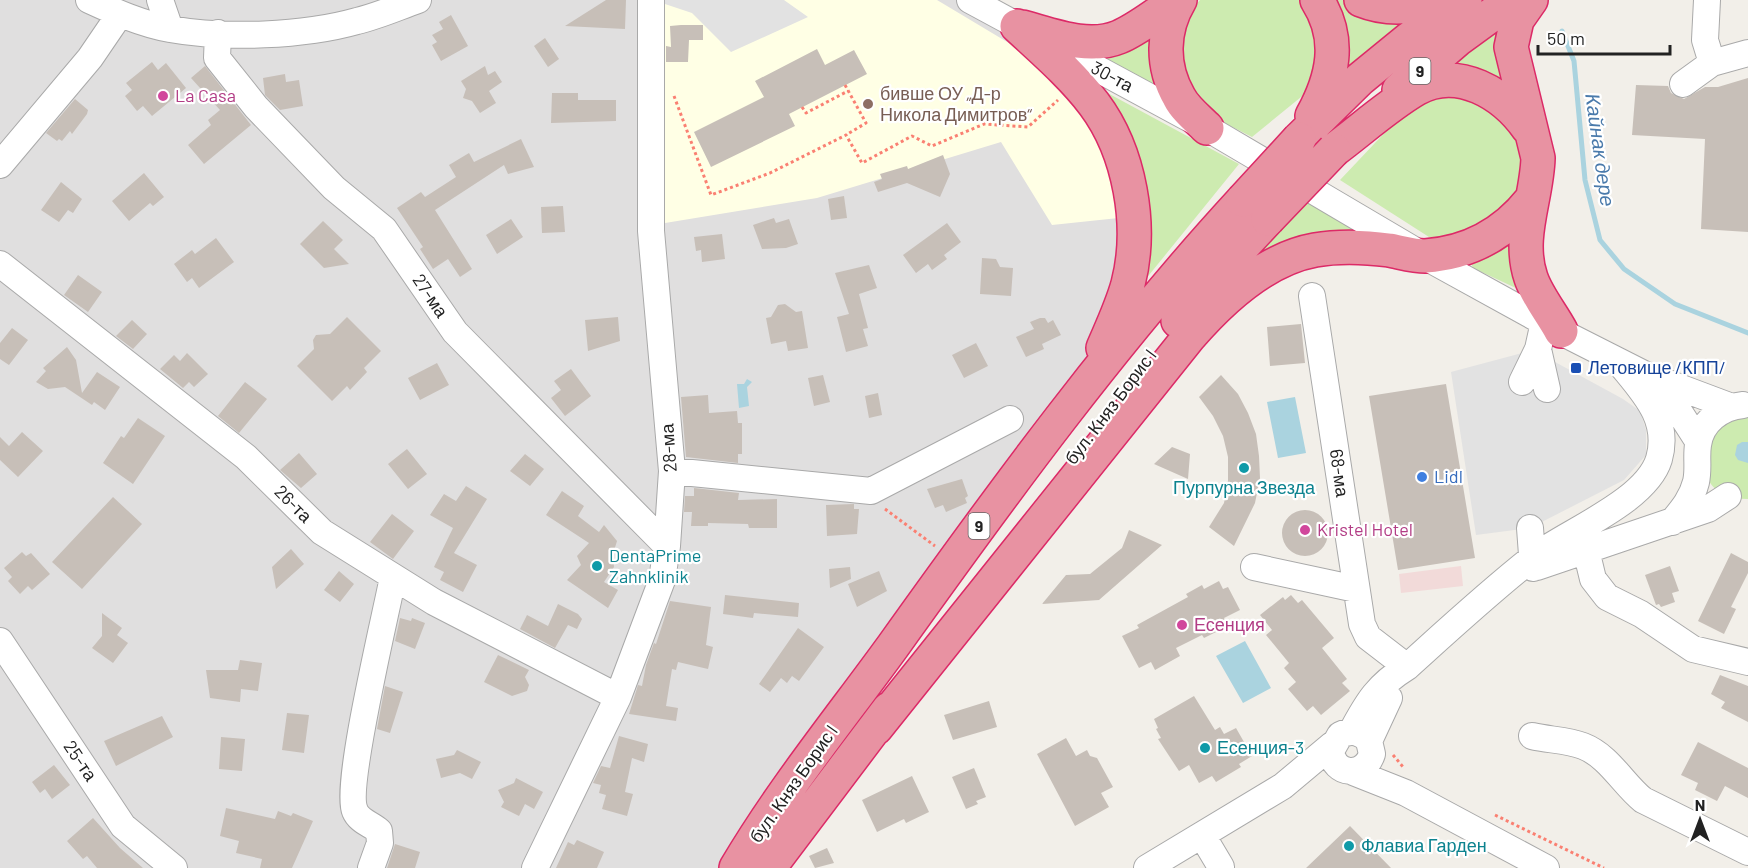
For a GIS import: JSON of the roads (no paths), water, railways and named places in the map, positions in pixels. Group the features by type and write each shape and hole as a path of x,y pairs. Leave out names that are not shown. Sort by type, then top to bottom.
{"highway":[{"path":"1017,26 1081,41 1106,42 1131,31 1180,0"},
{"path":"1180,0 1168,26 1166,63 1180,100 1208,128"},
{"path":"1299,139 1324,95 1331,70 1331,30 1317,0"},
{"path":"1361,0 1387,8 1400,8 1435,0"},
{"name":"бул. Княз Борис I","path":"769,868 876,728 974,590 1140,368 1213,278 1299,139 1360,79 1409,39 1465,0"},
{"name":"бул. Княз Борис I","path":"736,868 954,560 1089,380 1198,249 1334,150 1424,67 1512,0"},
{"path":"1531,0 1517,20 1510,46 1538,158 1538,174 1531,200 1527,261 1548,334"},
{"path":"1017,26 1078,84 1108,125 1116,142 1128,184 1134,226 1128,283 1089,380"},
{"path":"1334,150 1417,89 1443,82 1458,82 1488,90 1512,107 1531,132"},
{"path":"876,728 1210,312 1260,273 1277,263 1316,249 1367,248 1424,256 1473,246 1505,229 1531,200"}],"street":[{"path":"88,0 120,14 171,29 218,33 295,31 357,22 418,0"},
{"path":"160,0 171,29"},
{"name":"28-ма","path":"535,868 618,697 662,580 667,546 672,471 651,231 651,0"},
{"name":"30-та","path":"970,0 1208,128 1424,256 1548,334 1616,359 1644,374"},
{"path":"1707,0 1705,40 1712,63"},
{"path":"0,165 90,58 120,14"},
{"name":"27-ма","path":"218,33 217,58 256,107 334,188 384,229 455,332 667,546"},
{"path":"1683,84 1712,63 1748,53"},
{"name":"26-та","path":"0,264 246,457 322,532 434,602 618,697"},
{"name":"68-ма","path":"1312,296 1362,624 1368,637 1407,667"},
{"path":"1522,382 1548,334"},
{"path":"1547,389 1548,334"},
{"path":"1283,786 1322,773 1349,771 1365,766 1363,744 1371,696 1384,681 1407,667 1503,585 1633,494 1648,480 1659,459 1662,433 1654,406 1616,359"},
{"path":"1644,374 1740,406"},
{"path":"1644,374 1674,402 1698,453 1705,478 1715,489 1738,498"},
{"path":"1672,522 1691,498 1698,453 1711,419 1740,406"},
{"path":"672,471 862,491 880,488 1010,419"},
{"path":"1533,563 1586,550 1738,498"},
{"path":"1530,528 1533,563"},
{"path":"1586,550 1593,579 1607,597 1641,614 1693,649 1748,663"},
{"path":"1254,567 1356,589"},
{"path":"371,868 380,843 379,831 359,818 354,809 353,796 356,758 393,577"},
{"name":"25-та","path":"0,640 123,826 174,868"},
{"path":"1532,736 1585,747 1602,758 1629,789 1643,800 1748,852"},
{"path":"1363,744 1332,757 1335,763 1349,771 1407,782"},
{"path":"1363,744 1384,772 1407,782 1546,868"},
{"path":"1147,868 1283,786 1363,744"},
{"path":"1202,835 1221,867"}],"water":[{"path":"747,379 752,382 747,387 749,406 739,408 737,384 744,384"},
{"path":"1295,397 1306,453 1278,458 1267,402"},
{"path":"1748,442 1748,463 1738,460 1735,455 1737,445"},
{"path":"1245,641 1271,688 1243,703 1216,656"}],"waterway":[{"name":"Кайнак дере","path":"1562,31 1574,61 1585,180 1600,240 1624,269 1675,304 1748,333"}],"place":[{"name":"La Casa","path":"163,96"},
{"name":"бивше ОУ „Д-р Никола Димитров“","path":"868,104"},
{"name":"Летовище /КПП/","path":"1576,368"},
{"name":"Пурпурна Звезда","path":"1244,468"},
{"name":"Lidl","path":"1422,477"},
{"name":"Kristel Hotel","path":"1305,530"},
{"name":"DentaPrime Zahnklinik","path":"597,566"},
{"name":"Есенция","path":"1182,625"},
{"name":"Есенция-3","path":"1205,748"},
{"name":"Флавиа Гарден","path":"1349,846"}]}
